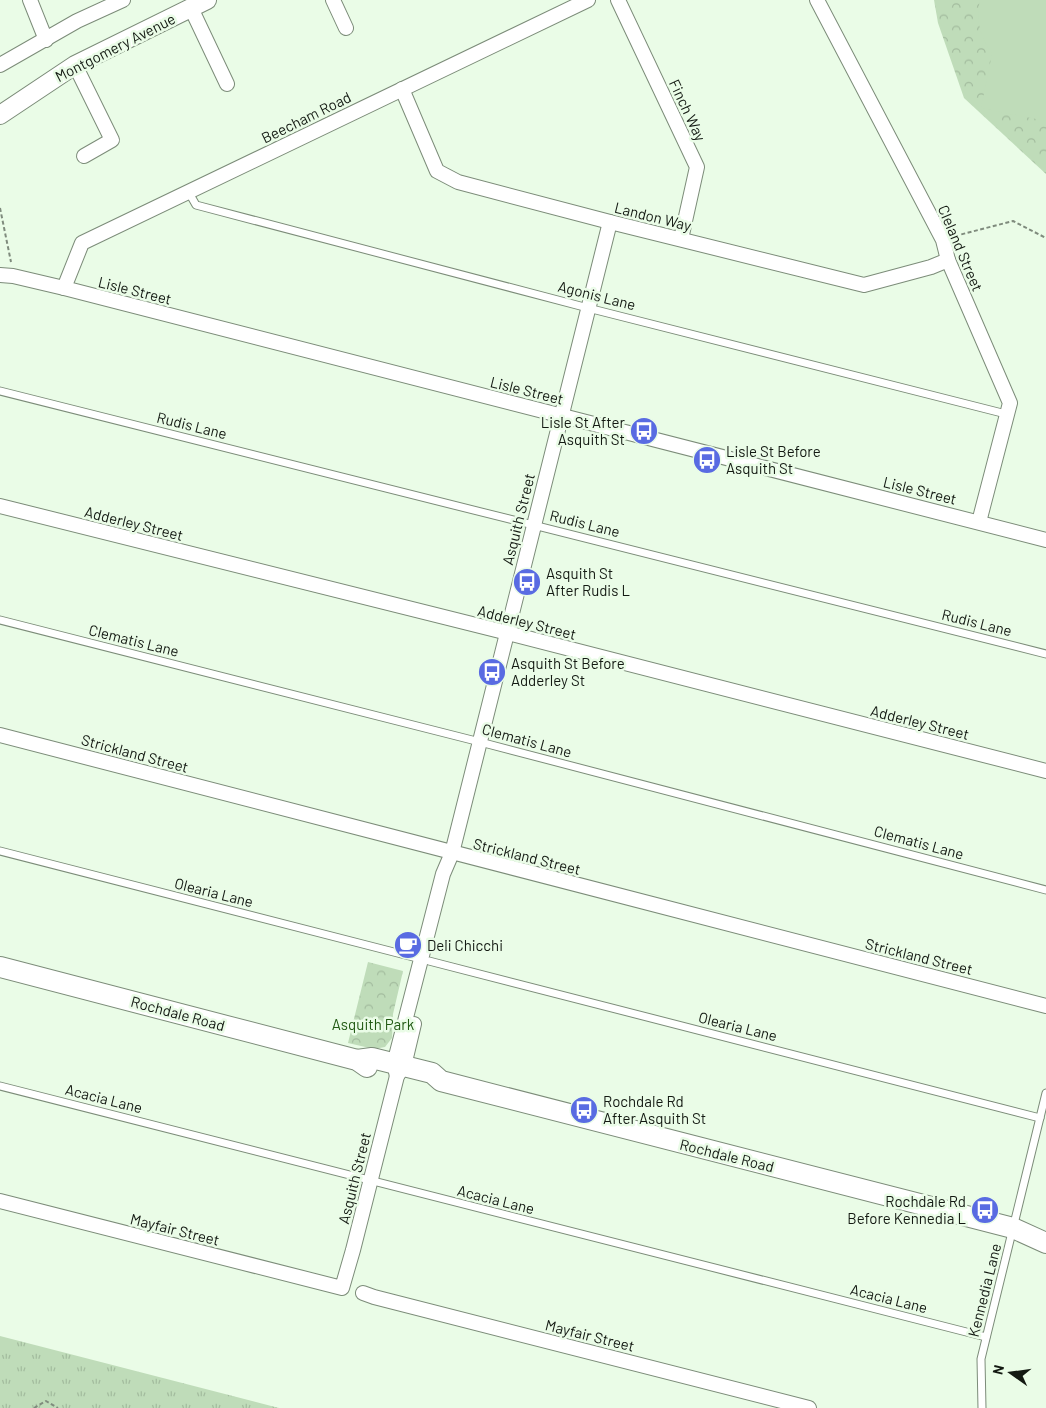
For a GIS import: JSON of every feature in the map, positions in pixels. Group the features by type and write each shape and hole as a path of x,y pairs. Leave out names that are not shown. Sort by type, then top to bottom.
{"main road":[{"name":"Rochdale Road","path":"0,967 357,1060 372,1058 398,1069 432,1073 441,1081 1013,1228 1046,1243"},
{"name":"Rochdale Road","path":"1013,1228 1046,1228"}],"street":[{"path":"30,0 46,40"},
{"path":"0,65 77,21 123,0"},
{"name":"Montgomery Avenue","path":"0,115 75,65 207,0"},
{"path":"333,0 346,28"},
{"name":"Beecham Road","path":"64,288 82,243 588,0"},
{"name":"Finch Way","path":"618,0 697,167 681,240"},
{"name":"Cleland Street","path":"817,0 943,240 948,260 1010,403 979,522"},
{"path":"191,8 227,84"},
{"path":"75,65 112,140 84,156"},
{"name":"Landon Way","path":"402,89 437,171 458,182 681,240 864,284 931,267 948,260"},
{"name":"Asquith Street","path":"342,1288 371,1181 425,960 450,877 452,853 508,633 560,415 610,222"},
{"name":"Lisle Street","path":"0,275 64,288 1046,540"},
{"name":"Adderley Street","path":"0,506 508,633 1046,771"},
{"name":"Strickland Street","path":"0,735 1046,1006"},
{"name":"Mayfair Street","path":"0,1202 342,1288"},
{"name":"Mayfair Street","path":"363,1293 374,1298 809,1408"}],"lane":[{"name":"Agonis Lane","path":"188,191 196,205 588,308 1006,414"},
{"name":"Rudis Lane","path":"0,391 1046,654"},
{"name":"Clematis Lane","path":"0,620 480,742 1046,890"},
{"name":"Olearia Lane","path":"0,851 1040,1118"},
{"name":"Acacia Lane","path":"0,1086 986,1337"},
{"name":"Kennedia Lane","path":"982,1408 980,1359 1046,1093"}],"path":[{"path":"0,208 11,265"},
{"path":"943,240 1013,221 1046,238"},
{"path":"34,1408 46,1401 58,1408"}],"green space":[{"path":"934,0 1046,0 1046,174 964,98 938,23"},
{"path":"980,0 1046,0 1046,121 981,108 992,54 980,28 978,15"},
{"name":"Asquith Park","path":"368,962 403,971 393,1014 392,1038 385,1047 374,1049 348,1043"},
{"path":"0,1336 279,1408 0,1408"}],"place":[{"name":"Lisle St After Asquith St","path":"644,431"},
{"name":"Lisle St Before Asquith St","path":"707,460"},
{"name":"Asquith St After Rudis L","path":"527,582"},
{"name":"Asquith St Before Adderley St","path":"492,672"},
{"name":"Deli Chicchi","path":"408,945"},
{"name":"Rochdale Rd After Asquith St","path":"584,1110"},
{"name":"Rochdale Rd Before Kennedia L","path":"985,1210"}]}
